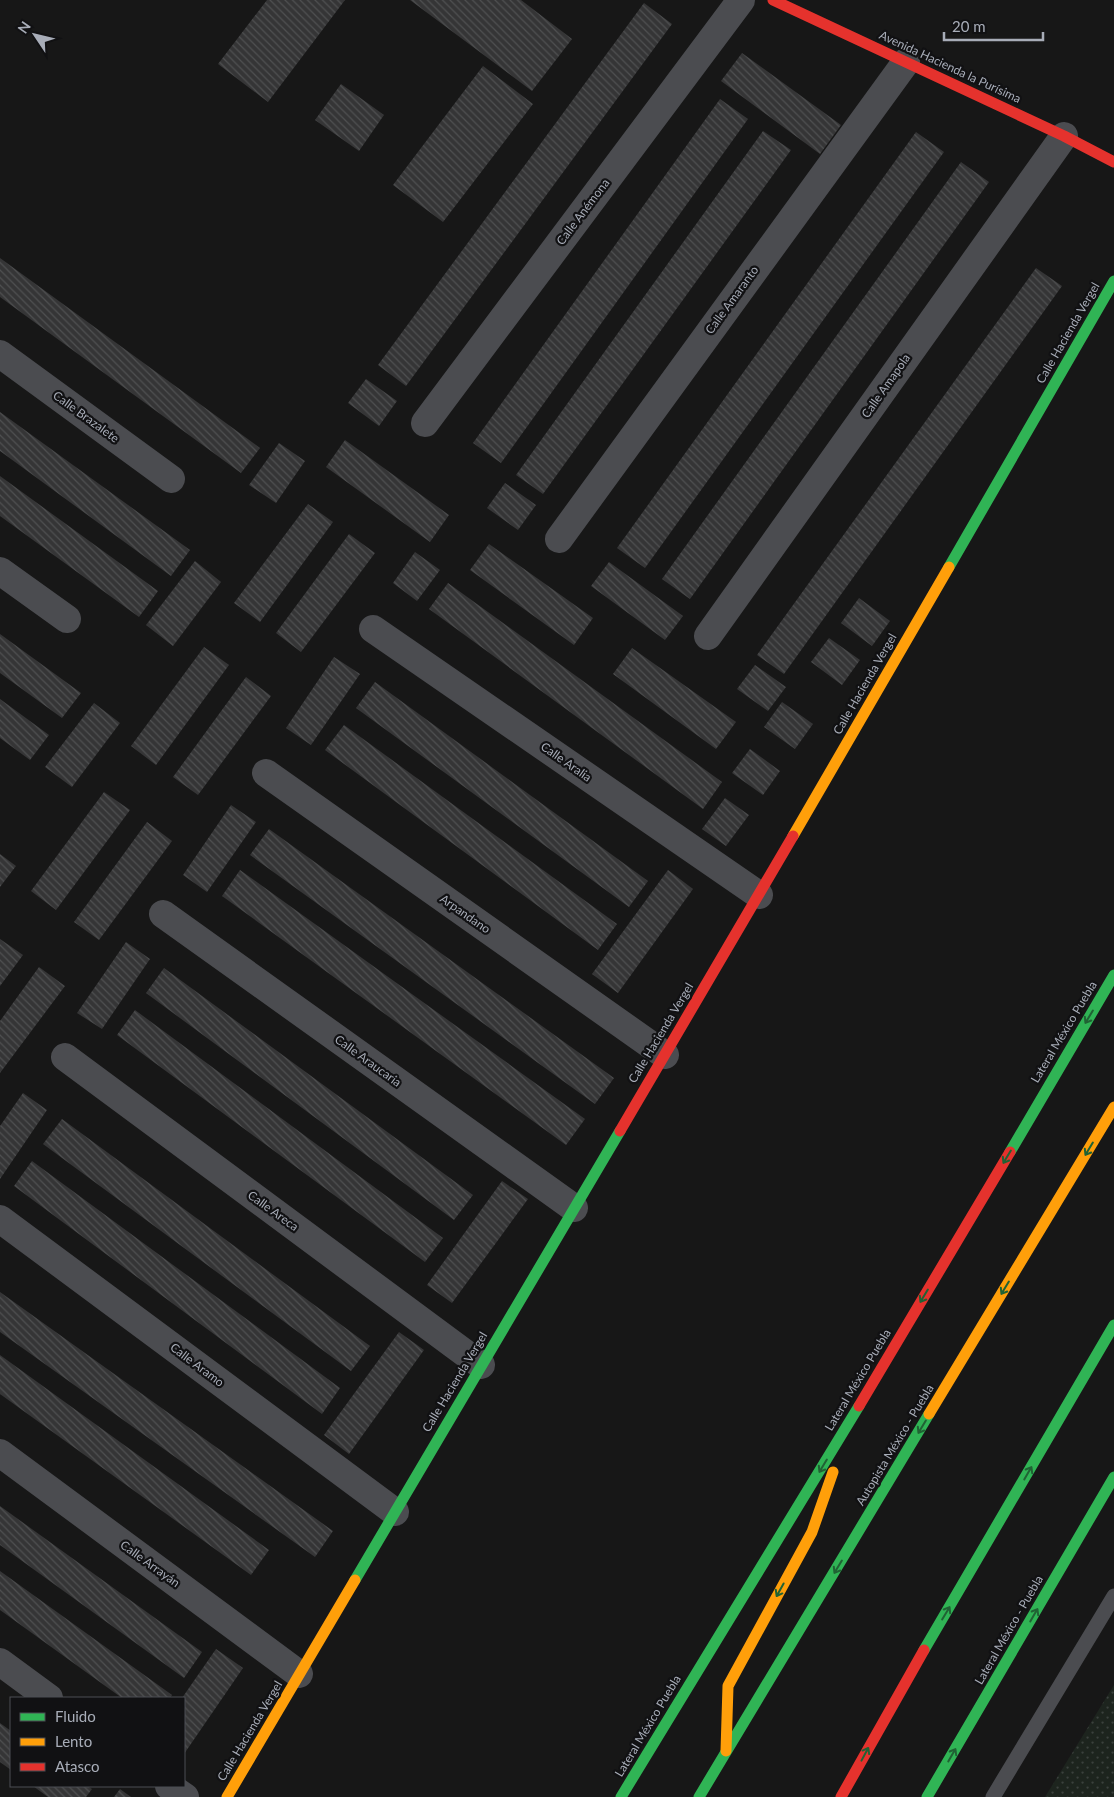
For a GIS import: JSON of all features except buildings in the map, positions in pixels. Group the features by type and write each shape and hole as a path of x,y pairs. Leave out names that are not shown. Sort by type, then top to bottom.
{"main road":[{"name":"Avenida Hacienda la Purísima","path":"773,0 1064,136 1114,162"},
{"name":"Calle Hacienda Vergel","path":"227,1797 759,895 1114,281"},
{"name":"Lateral México Puebla","path":"621,1797 853,1416 1114,975"},
{"name":"Autopista México - Puebla","path":"699,1797 1114,1107"},
{"path":"842,1797 900,1689 970,1574 1114,1325"},
{"path":"725,1756 728,1686 812,1532 853,1416"},
{"name":"Lateral México - Puebla","path":"927,1797 1114,1477"}],"street":[{"name":"Calle Anémona","path":"426,423 741,0"},
{"name":"Calle Amaranto","path":"559,539 906,62"},
{"name":"Calle Amapola","path":"708,636 1064,136"},
{"name":"Calle Brazalete","path":"0,354 171,479"},
{"path":"0,571 66,619"},
{"name":"Calle Aralia","path":"374,629 759,895"},
{"name":"Arpandano","path":"266,773 665,1055"},
{"name":"Calle Araucaria","path":"163,914 574,1208"},
{"name":"Calle Areca","path":"65,1058 481,1365"},
{"name":"Calle Aramo","path":"0,1219 395,1512"},
{"name":"Calle Arrayán","path":"0,1454 299,1674"},
{"path":"0,1662 48,1697"},
{"path":"170,1787 185,1797"}],"lane":[{"path":"993,1797 1114,1596"}],"shaded area":[{"path":"1114,1685 1114,1797 1045,1797"}],"traffic: fast":[{"path":"949,567 1114,281"},
{"path":"1010,1152 1114,975"},
{"path":"355,1580 620,1131"},
{"path":"924,1650 1114,1325"},
{"path":"621,1797 859,1406"},
{"path":"699,1797 929,1414"},
{"path":"927,1797 1114,1477"}],"traffic: slow":[{"path":"793,836 949,567"},
{"path":"929,1414 1114,1107"},
{"path":"726,1751 728,1686 812,1532 833,1472"},
{"path":"227,1797 355,1580"}],"traffic: jam":[{"path":"773,0 1064,136 1114,162"},
{"path":"620,1131 793,836"},
{"path":"859,1406 1010,1152"},
{"path":"841,1797 924,1650"}]}
